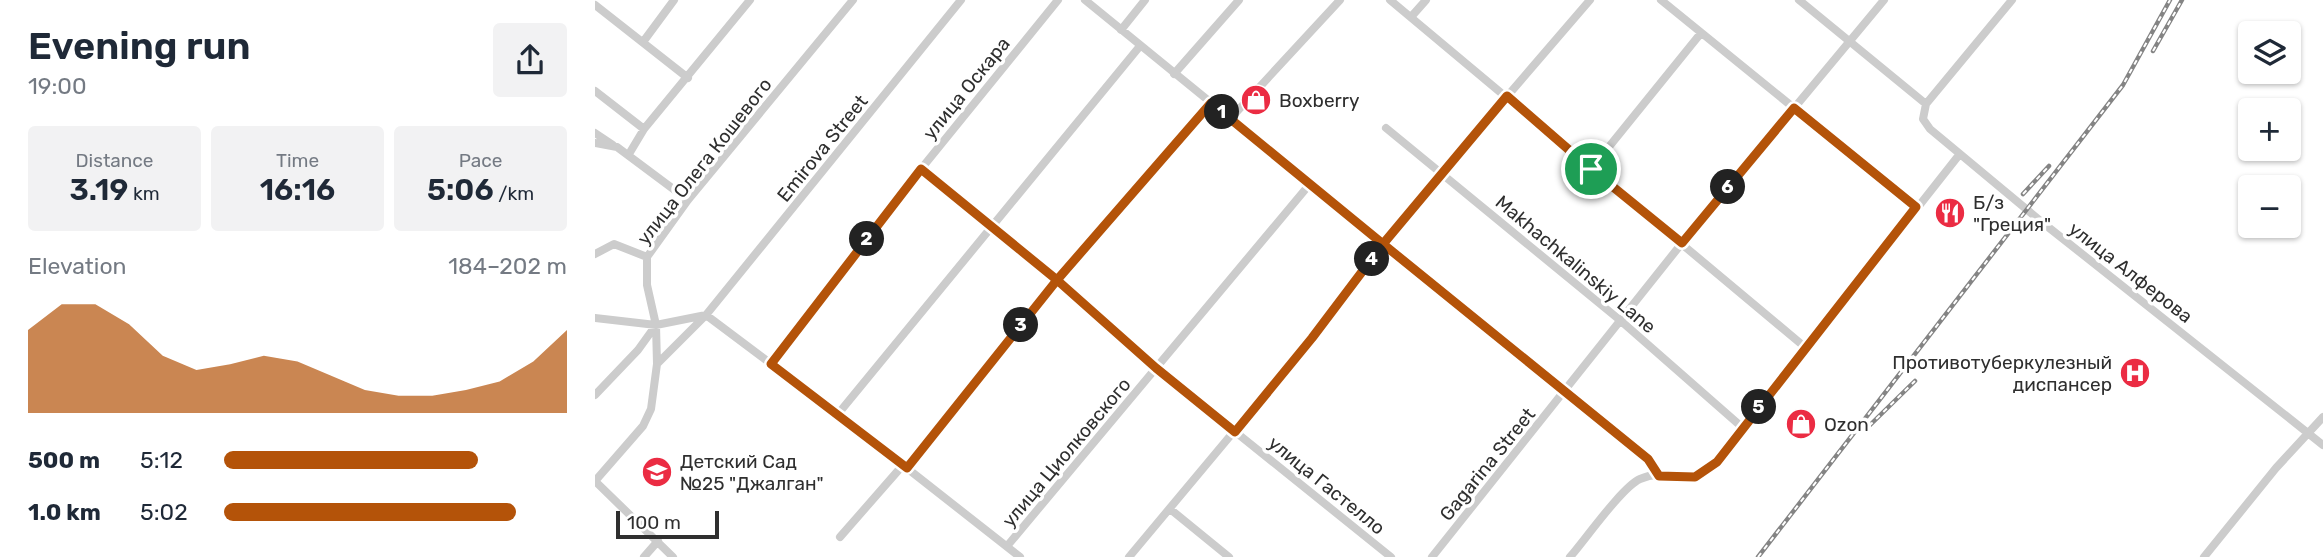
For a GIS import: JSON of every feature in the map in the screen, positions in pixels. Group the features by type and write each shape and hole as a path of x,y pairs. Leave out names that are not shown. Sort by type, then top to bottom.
{"street":[{"path":"643,42 674,0"},
{"path":"629,155 644,129 750,0"},
{"name":"улица Олега Кошевого","path":"595,481 643,426 652,409 657,364 656,326 647,285 647,257 688,200 853,0"},
{"name":"Emirova Street","path":"657,364 706,315 961,0"},
{"name":"улица Оскара","path":"771,364 921,169 1058,0"},
{"path":"1084,0 1648,459 1659,476"},
{"path":"1121,30 1145,0"},
{"path":"1174,74 1239,0"},
{"path":"1230,119 1340,0"},
{"path":"1390,0 1806,348"},
{"path":"1411,17 1426,0"},
{"path":"1129,557 1312,338 1442,172 1590,0"},
{"path":"1661,0 1916,207"},
{"path":"1799,0 1926,104 2012,0"},
{"name":"Gagarina Street","path":"1432,557 1682,243 1884,0"},
{"path":"595,5 688,78"},
{"path":"1591,169 1701,33"},
{"path":"838,414 1140,46"},
{"path":"595,91 644,129"},
{"path":"840,537 905,467 1057,280 1211,103"},
{"name":"улица Алферова","path":"1926,104 1923,119 1959,155 2323,445"},
{"name":"Makhachkalinskiy Lane","path":"1386,128 1621,321 1743,428"},
{"path":"595,133 688,200"},
{"path":"595,143 617,147"},
{"path":"1570,557 1633,483 1659,476 1695,477 1717,462 1959,155"},
{"name":"улица Гастелло","path":"921,169 1057,280 1156,368 1391,557"},
{"name":"улица Циолковского","path":"1008,545 1309,185"},
{"path":"595,254 614,244 647,257"},
{"path":"595,318 656,326 706,315 1008,545 1020,557"},
{"path":"595,395 638,350 656,326"},
{"path":"2204,557 2276,468 2323,417"},
{"path":"595,481 673,557"},
{"path":"1170,509 1222,555"},
{"path":"644,557 658,541"}],"railway":[{"path":"1758,557 2123,85 2170,0"},
{"path":"2153,51 2182,0"},
{"path":"2023,194 2049,166"},
{"path":"1869,426 1915,381"}],"place":[{"name":"Boxberry","path":"1256,100"},
{"name":"Б/з \"Греция\"","path":"1950,213"},
{"name":"Противотуберкулезный диспансер","path":"2135,373"},
{"name":"Ozon","path":"1801,424"},
{"name":"Детский Сад №25 \"Джалган\"","path":"657,472"}],"route":[{"path":"1591,169 1507,96 1383,244 1211,103 1057,280 921,169 771,364 907,468 1057,280 1156,368 1235,432 1312,338 1383,244 1648,459 1659,476 1688,478 1695,477 1717,462 1916,207 1794,108 1682,243 1591,169"}]}
